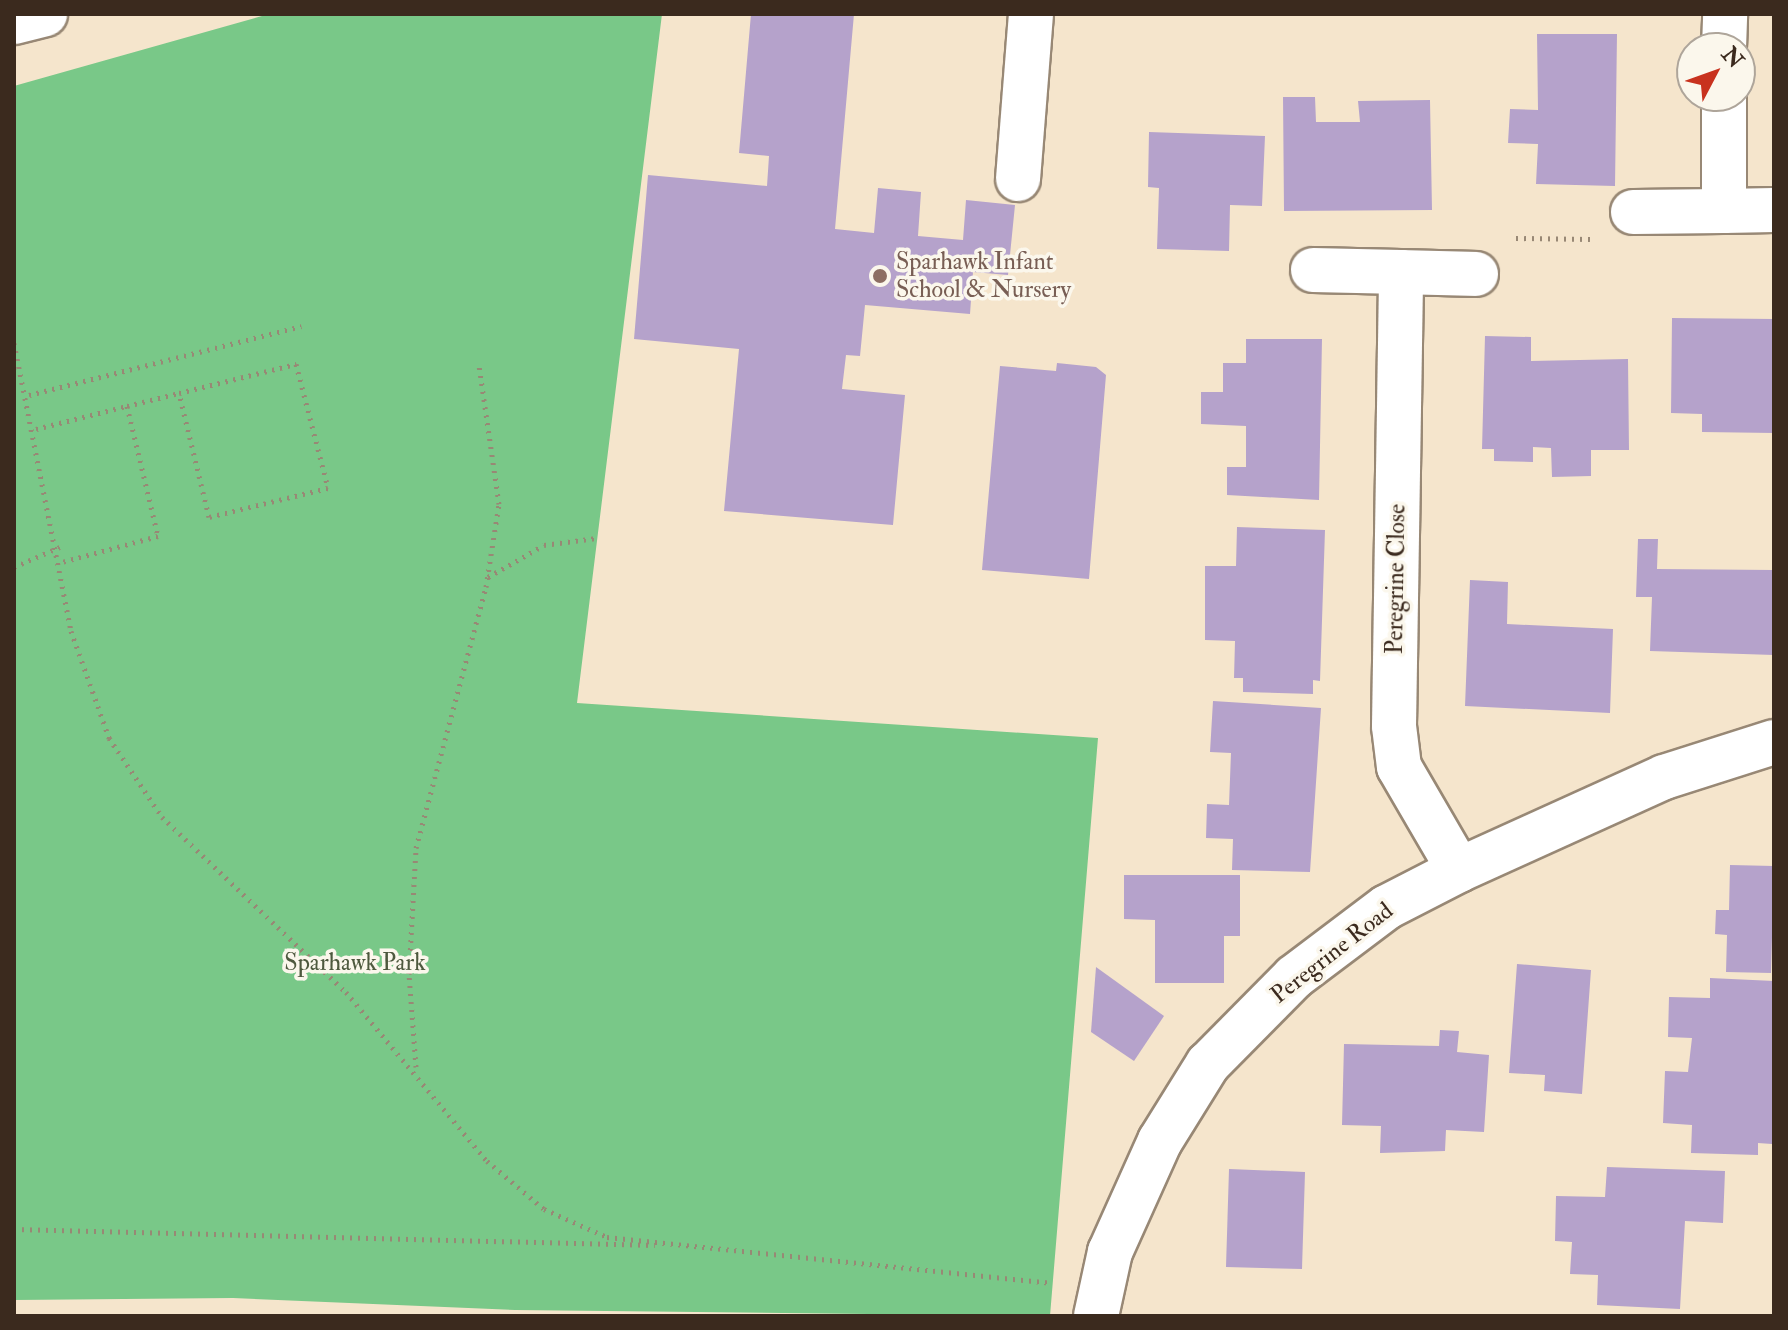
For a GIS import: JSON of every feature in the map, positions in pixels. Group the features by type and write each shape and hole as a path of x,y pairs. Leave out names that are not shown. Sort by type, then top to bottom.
{"street":[{"path":"14,22 45,14"},
{"path":"1018,179 1031,14"},
{"path":"1724,112 1724,211"},
{"path":"1633,212 1774,210"},
{"path":"1313,270 1476,274"},
{"name":"Peregrine Close","path":"1401,272 1394,726 1399,767 1459,870"},
{"name":"Peregrine Road","path":"1097,1301 1160,1141 1208,1064 1294,977 1387,907 1459,870 1664,777 1774,742"}],"path":[{"path":"1476,274 1482,237 1625,240 1633,212"},
{"path":"29,395 301,326"},
{"path":"14,343 29,395 60,547 71,631 109,738 162,817 416,1068 487,1161 544,1209 607,1237 1097,1301"},
{"path":"36,429 127,406 179,393 296,364 328,488 209,517 179,393"},
{"path":"416,1068 409,974 416,848 487,578 499,504 479,366"},
{"path":"62,562 158,536 127,406"},
{"path":"487,578 544,545 597,538"},
{"path":"14,567 60,547"},
{"path":"14,1229 680,1245"}],"green space":[{"name":"Sparhawk Park","path":"269,14 662,14 577,703 1098,738 1050,1316 515,1310 233,1298 14,1300 14,86"}],"building":[{"path":"751,14 854,14 835,229 874,233 878,188 921,192 918,236 963,240 966,200 1015,205 1008,275 973,272 970,314 865,305 860,356 846,355 842,389 905,395 893,525 724,511 739,349 634,339 648,175 767,186 769,156 739,153"},
{"path":"1537,34 1617,34 1615,186 1536,184 1538,144 1508,143 1510,109 1538,110"},
{"path":"1283,97 1315,97 1316,122 1360,122 1358,101 1430,100 1432,210 1284,211"},
{"path":"1149,132 1265,136 1262,206 1230,205 1229,251 1157,249 1159,188 1148,187"},
{"path":"1672,318 1774,319 1774,433 1702,432 1702,414 1671,413"},
{"path":"1485,336 1531,337 1531,361 1628,359 1629,450 1591,450 1591,476 1552,477 1551,448 1533,447 1533,462 1494,461 1494,449 1482,449"},
{"path":"1246,339 1322,339 1319,500 1227,495 1227,467 1246,467 1246,426 1201,424 1201,392 1223,392 1223,363 1246,363"},
{"path":"1057,363 1096,367 1106,375 1089,579 982,570 1000,366 1056,371"},
{"path":"1237,527 1325,530 1320,681 1313,680 1313,694 1243,692 1243,678 1234,678 1235,641 1205,640 1205,566 1236,566"},
{"path":"1638,539 1658,539 1657,569 1774,570 1774,655 1650,651 1652,597 1636,597"},
{"path":"1470,580 1508,582 1507,624 1613,629 1610,713 1465,706"},
{"path":"1213,701 1321,708 1310,872 1232,870 1233,839 1206,838 1207,804 1229,805 1231,753 1210,752"},
{"path":"1730,865 1774,866 1771,973 1726,972 1727,935 1715,934 1716,910 1729,910"},
{"path":"1124,875 1240,875 1240,936 1224,936 1224,983 1155,983 1155,920 1124,919"},
{"path":"1517,964 1591,970 1582,1094 1544,1091 1545,1075 1509,1073"},
{"path":"1096,967 1164,1016 1134,1061 1091,1032"},
{"path":"1710,978 1774,981 1772,1144 1758,1143 1758,1155 1691,1153 1692,1125 1663,1123 1665,1071 1688,1072 1692,1038 1668,1037 1669,997 1710,998"},
{"path":"1440,1030 1459,1031 1457,1052 1489,1055 1484,1132 1446,1130 1445,1151 1380,1153 1381,1126 1342,1125 1344,1044 1439,1046"},
{"path":"1607,1167 1725,1171 1723,1223 1685,1221 1680,1309 1597,1305 1598,1275 1570,1274 1572,1242 1555,1241 1556,1196 1605,1197"},
{"path":"1229,1169 1305,1172 1302,1269 1226,1267"}],"place":[{"name":"Sparhawk Infant School & Nursery","path":"880,276"}]}
